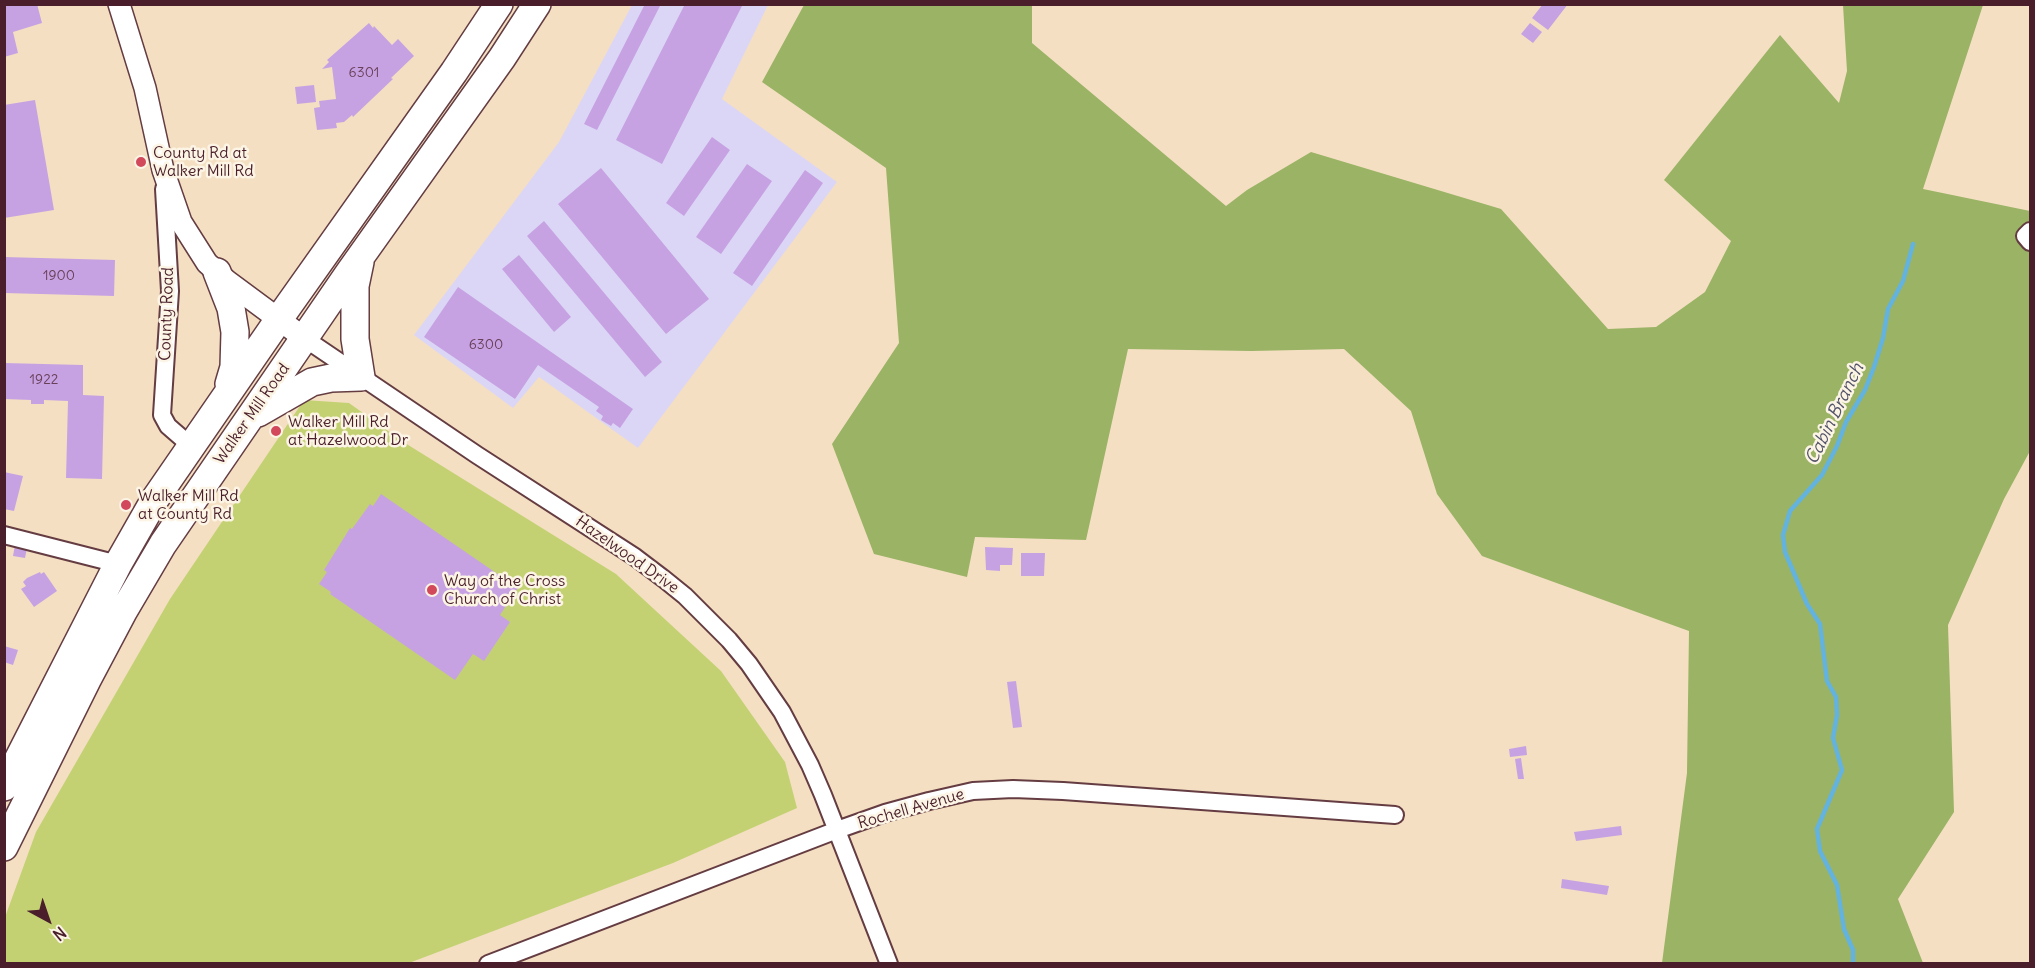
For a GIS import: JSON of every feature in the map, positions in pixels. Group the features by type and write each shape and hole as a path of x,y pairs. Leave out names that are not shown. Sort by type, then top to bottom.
{"main road":[{"name":"Walker Mill Road","path":"4,788 148,508 454,72 499,4"},
{"name":"Walker Mill Road","path":"4,847 123,612 163,544 304,338 539,4"},
{"path":"247,420 312,382 331,378 361,377 355,339 355,286 362,255"},
{"path":"217,272 231,308 235,332 234,367 226,395"}],"street":[{"name":"County Road","path":"118,4 145,88 163,170 181,222 207,263 304,338"},
{"name":"County Road","path":"163,170 170,291 162,415 168,426 191,446"},
{"path":"2031,231 2025,236 2031,243"},
{"name":"Hazelwood Drive","path":"304,338 477,456 635,557 685,596 729,640 782,712 810,765 889,963"},
{"path":"4,535 118,564"},
{"name":"Rochell Avenue","path":"496,962 837,830 885,813 973,791 1013,789 1395,815"}],"shaded area":[{"path":"632,5 768,5 722,99 837,182 638,448 539,377 513,408 414,335 559,142"}],"green space":[{"path":"804,5 1032,5 1032,43 1226,206 1247,190 1311,152 1501,209 1608,329 1656,327 1705,292 1731,241 1664,180 1780,35 1839,103 1847,71 1843,5 1983,5 1923,189 2030,211 2030,451 2004,499 1948,625 1954,812 1898,899 1923,963 1662,963 1687,773 1689,631 1482,556 1437,494 1411,411 1344,349 1251,351 1128,349 1086,540 975,537 967,577 874,554 832,444 899,343 886,168 762,82"},
{"path":"304,400 349,403 405,443 616,574 721,671 785,762 797,808 673,863 409,963 5,963 4,920 36,832 170,599"}],"building":[{"path":"4,4 37,4 42,23 13,32 18,53 4,57"},
{"path":"645,4 661,4 597,130 584,124"},
{"path":"685,4 743,4 662,164 616,140"},
{"path":"1543,4 1568,4 1548,30 1532,18"},
{"path":"369,23 392,45 398,39 414,56 353,117 352,115 344,122 336,123 337,128 317,130 314,108 320,107 319,101 336,99 332,67 322,69 329,62 327,60"},
{"path":"1530,23 1542,32 1533,43 1521,34"},
{"path":"314,85 316,102 297,104 295,87"},
{"path":"35,100 54,210 4,218 4,105"},
{"path":"712,137 730,150 684,216 666,203"},
{"path":"747,164 772,181 721,254 696,237"},
{"path":"601,168 709,299 666,334 558,204"},
{"path":"805,170 823,183 752,286 733,273"},
{"path":"544,221 662,362 645,377 527,236"},
{"path":"519,255 571,317 554,332 502,269"},
{"path":"4,257 115,260 114,296 4,293"},
{"path":"458,287 633,409 620,428 613,423 611,426 601,420 603,416 596,411 599,407 538,365 515,399 424,337"},
{"path":"4,363 83,365 83,395 104,396 102,479 66,478 68,401 44,400 44,404 31,404 31,400 4,399"},
{"path":"4,472 23,476 14,511 4,509"},
{"path":"381,494 518,588 500,615 510,622 484,661 473,654 455,680 330,594 331,592 319,584 327,572 324,570 350,528 352,529 370,504 373,506"},
{"path":"15,545 27,548 25,558 13,556"},
{"path":"985,547 1013,548 1012,565 1000,565 1000,571 986,570"},
{"path":"1021,553 1045,553 1044,576 1021,576"},
{"path":"40,572 41,574 44,572 57,591 34,607 21,589 26,586 23,582 27,578"},
{"path":"4,646 18,650 13,665 4,662"},
{"path":"1016,681 1022,727 1013,728 1007,682"},
{"path":"1526,746 1527,755 1510,757 1509,749"},
{"path":"1521,758 1524,779 1518,779 1515,759"},
{"path":"1621,826 1622,835 1576,841 1574,832"},
{"path":"1562,879 1609,886 1607,895 1561,888"}],"waterway":[{"name":"Cabin Branch","path":"1853,964 1853,950 1844,929 1837,885 1820,851 1817,829 1842,770 1833,738 1837,715 1836,697 1827,681 1820,624 1807,604 1785,552 1783,535 1790,511 1822,475 1846,422 1865,390 1883,338 1888,309 1903,281 1913,244"}],"place":[{"name":"County Rd at Walker Mill Rd","path":"141,162"},
{"name":"Walker Mill Rd at Hazelwood Dr","path":"276,431"},
{"name":"Walker Mill Rd at County Rd","path":"126,505"},
{"name":"Way of the Cross Church of Christ","path":"432,590"}]}
